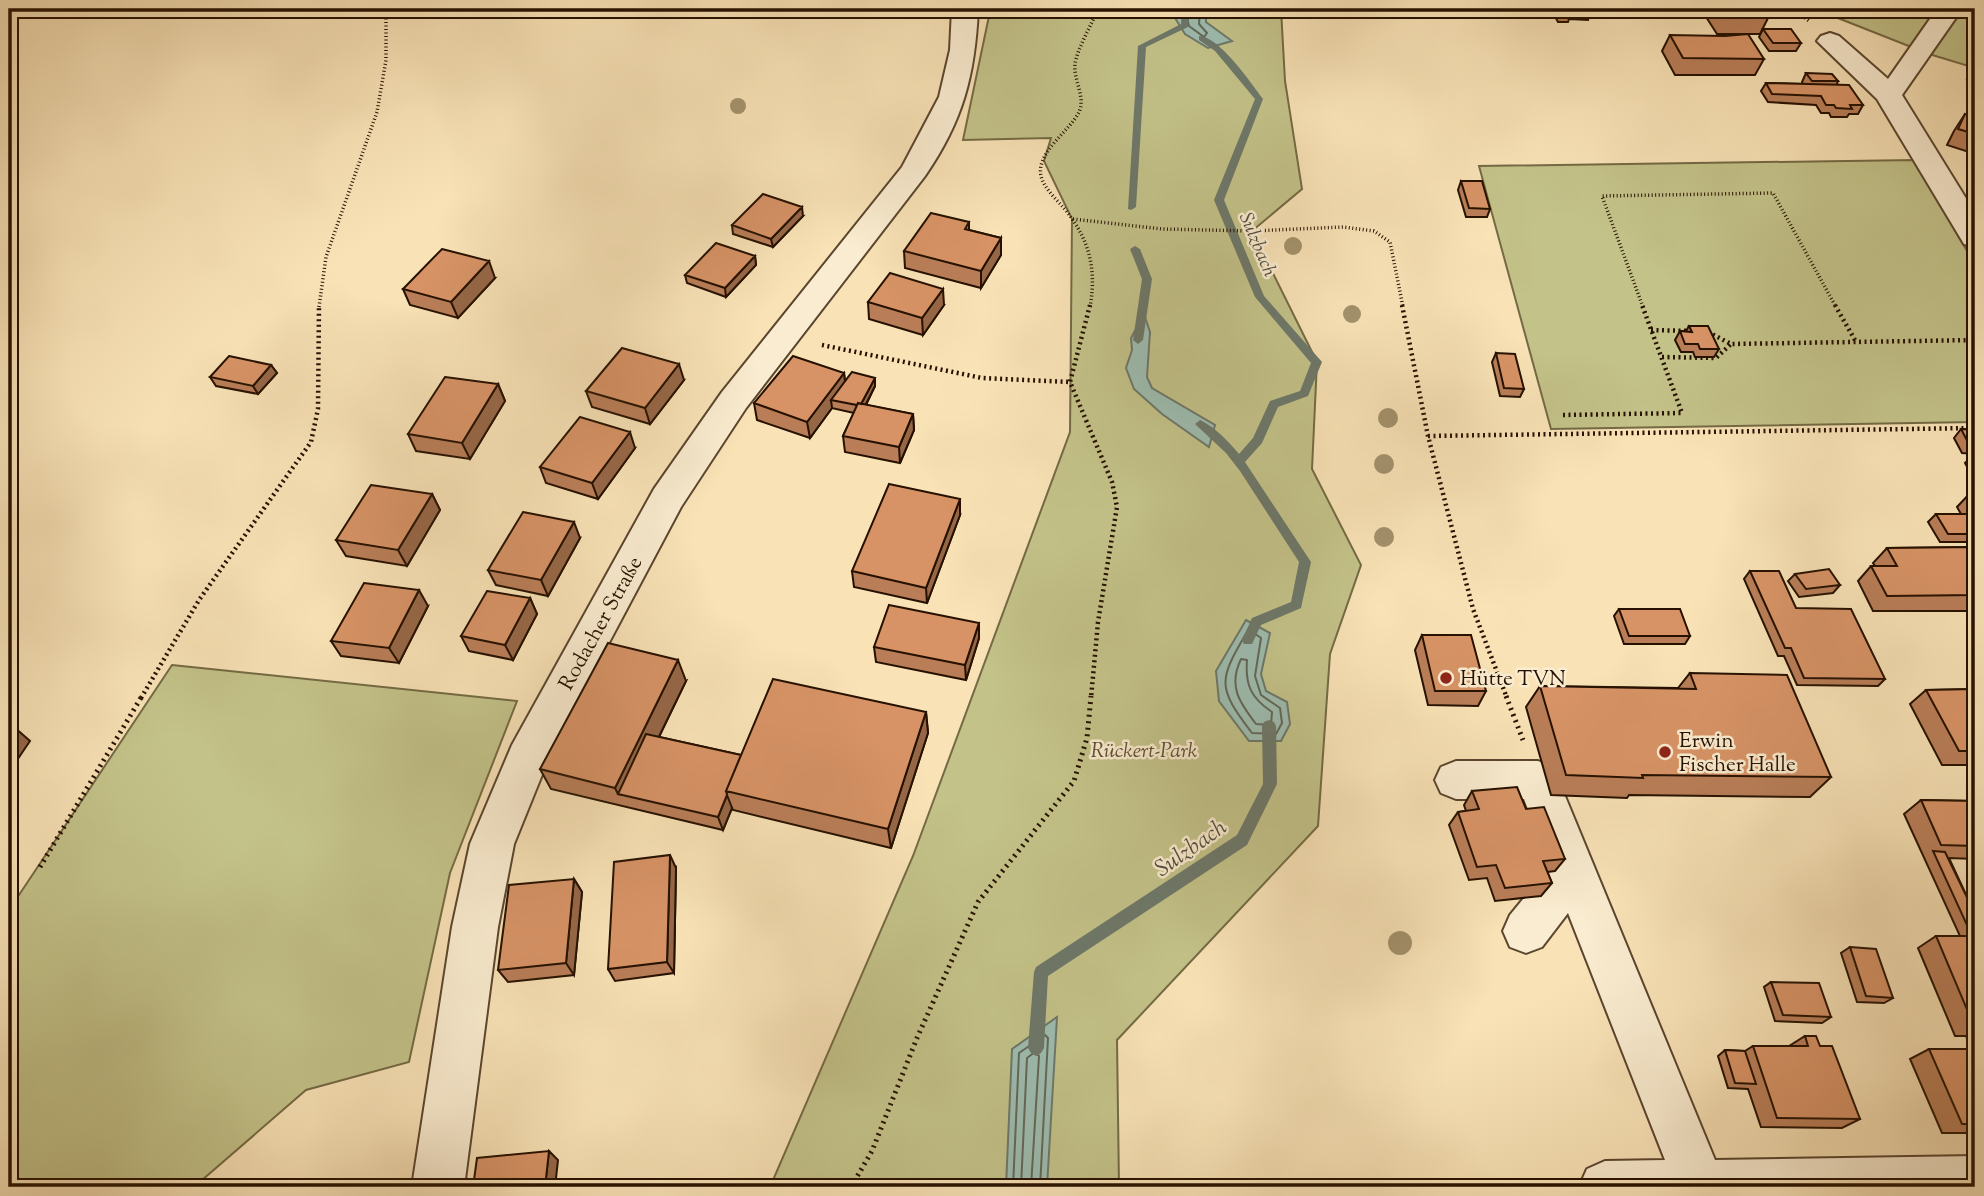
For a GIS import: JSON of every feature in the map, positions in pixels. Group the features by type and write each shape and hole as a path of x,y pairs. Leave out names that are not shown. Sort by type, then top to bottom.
{"street":[{"name":"Rodacher Straße","path":"438,1187 475,927 492,844 533,745 667,499 734,400 786,338 915,170 953,97 964,50 965,9"},
{"path":"1888,94 1900,82 1949,9"},
{"path":"1830,41 1888,94 1965,204 1975,237"},
{"path":"1456,780 1538,780 1576,869 1700,1185"},
{"path":"1526,931 1576,869"},
{"path":"1605,1187 1975,1182"}],"path":[{"path":"40,867 199,600 311,442 318,409 319,307 326,257 377,112 386,60 386,9"},
{"path":"852,1187 872,1151 917,1038 978,902 1074,780 1087,738 1098,622 1117,507 1112,482 1070,382 1086,332 1094,265 1088,246 1072,219 1044,182 1041,172 1044,161 1079,112 1081,104 1075,64 1098,9"},
{"path":"1563,415 1682,413 1602,196 1773,193 1856,342"},
{"path":"1072,219 1162,229 1252,231 1343,227 1374,231 1390,242 1428,436 1473,609 1538,780"},
{"path":"1651,330 1706,331 1731,344 1975,340"},
{"path":"786,338 982,378 1070,382"},
{"path":"1661,357 1716,358 1731,344"},
{"path":"1428,436 1975,428"}],"green space":[{"name":"Rückert-Park","path":"987,9 1281,9 1285,81 1302,189 1252,231 1317,362 1312,469 1361,565 1330,654 1318,826 1117,1040 1119,1187 770,1187 913,856 1070,432 1072,219 1044,161 1051,138 963,140 989,16"},
{"path":"1815,9 1975,9 1975,68 1929,54"},
{"path":"1915,160 1975,265 1975,422 1551,429 1479,166"},
{"path":"172,665 517,701 450,873 409,1062 306,1090 194,1187 9,1187 9,910"}],"water":[{"path":"1179,9 1206,9 1206,22 1232,41 1208,48 1185,34 1175,18"},
{"path":"1144,314 1150,332 1147,377 1152,388 1215,425 1209,447 1162,414 1134,389 1126,368 1132,350 1131,338"},
{"path":"1246,620 1270,633 1261,674 1266,691 1287,702 1290,724 1281,741 1249,741 1219,701 1216,671"},
{"path":"1057,1017 1047,1187 1006,1187 1012,1049"}],"building":[{"path":"1558,9 1590,9 1591,11 1561,13"},
{"path":"1719,9 1762,9 1768,18 1725,18"},
{"path":"1763,29 1791,29 1801,43 1773,43"},
{"path":"1748,34 1764,59 1683,58 1670,35 1725,36"},
{"path":"1806,73 1832,74 1838,81 1812,81"},
{"path":"1766,83 1849,85 1863,105 1850,105 1852,109 1836,108 1834,105 1826,105 1821,96 1772,94"},
{"path":"1965,114 1975,118 1975,134 1958,129"},
{"path":"1461,181 1482,181 1490,209 1469,208"},
{"path":"763,194 802,207 771,239 732,225"},
{"path":"931,213 969,222 965,229 1001,238 981,271 904,251"},
{"path":"716,243 755,256 725,288 685,275"},
{"path":"442,249 489,261 451,302 403,289"},
{"path":"890,273 943,289 922,318 868,302"},
{"path":"1689,326 1708,326 1719,349 1700,349 1698,344 1685,344 1680,331 1692,332"},
{"path":"622,348 679,364 645,408 586,391"},
{"path":"1496,353 1515,354 1524,389 1504,388"},
{"path":"229,356 271,365 253,386 210,377"},
{"path":"793,356 844,373 807,422 754,403"},
{"path":"852,372 875,378 861,404 831,400"},
{"path":"445,377 498,384 462,443 408,434"},
{"path":"858,403 913,414 899,447 843,436"},
{"path":"580,417 630,432 592,483 540,467"},
{"path":"1961,429 1975,430 1975,445 1969,444"},
{"path":"889,484 960,499 926,588 852,571"},
{"path":"371,485 432,494 398,550 336,540"},
{"path":"523,512 574,522 541,580 488,570"},
{"path":"1936,514 1974,514 1975,534 1948,534"},
{"path":"1975,547 1975,595 1887,596 1871,566 1897,566 1887,548"},
{"path":"1829,569 1840,585 1806,589 1795,574"},
{"path":"1750,571 1779,571 1796,608 1851,609 1885,679 1804,678 1791,648 1785,648"},
{"path":"364,583 419,590 389,648 331,641"},
{"path":"487,591 530,598 505,645 461,636"},
{"path":"889,605 979,623 965,665 874,647"},
{"path":"1619,609 1680,609 1690,636 1629,636"},
{"path":"1422,635 1471,635 1486,691 1435,691"},
{"path":"608,643 678,660 615,788 540,769"},
{"name":"Erwin Fischer Halle","path":"1690,673 1787,675 1831,777 1642,775 1643,778 1566,775 1540,686 1696,689"},
{"path":"773,679 926,712 888,829 726,791"},
{"path":"1975,689 1975,751 1959,751 1926,690"},
{"path":"646,734 741,755 718,817 618,794"},
{"path":"1517,787 1526,809 1544,807 1565,859 1543,861 1552,883 1505,888 1496,865 1477,867 1458,812 1479,809 1472,791"},
{"path":"1921,800 1975,801 1975,846 1941,845"},
{"path":"1933,851 1945,852 1975,914 1975,936 1972,936"},
{"path":"670,855 667,962 608,969 614,862"},
{"path":"574,879 566,963 498,970 509,885"},
{"path":"1936,936 1975,936 1975,1026 1974,1026"},
{"path":"1850,947 1876,949 1893,998 1866,996"},
{"path":"1771,982 1819,983 1831,1017 1783,1015"},
{"path":"1805,1036 1816,1036 1820,1046 1832,1046 1860,1119 1777,1118 1753,1046 1808,1046"},
{"path":"1929,1049 1975,1049 1975,1124 1962,1124"},
{"path":"1725,1050 1745,1051 1756,1084 1735,1083"},
{"path":"549,1151 545,1187 473,1187 477,1158"}],"waterway":[{"name":"Sulzbach","path":"1131,207 1142,46 1185,25 1186,9"},
{"name":"Sulzbach","path":"1202,38 1218,49 1259,99 1219,200 1260,297 1317,362 1304,393 1274,404 1258,440 1239,461"},
{"name":"Sulzbach","path":"1135,249 1147,279 1138,340"},
{"name":"Sulzbach","path":"1200,424 1215,435 1239,461"},
{"name":"Sulzbach","path":"1239,461 1305,562 1297,605 1256,622 1248,640"},
{"name":"Sulzbach","path":"1036,1048 1041,972 1242,840 1270,784 1269,726"}],"place":[{"name":"Hütte TVN","path":"1446,678"},
{"name":"Erwin Fischer Halle","path":"1665,752"}]}
